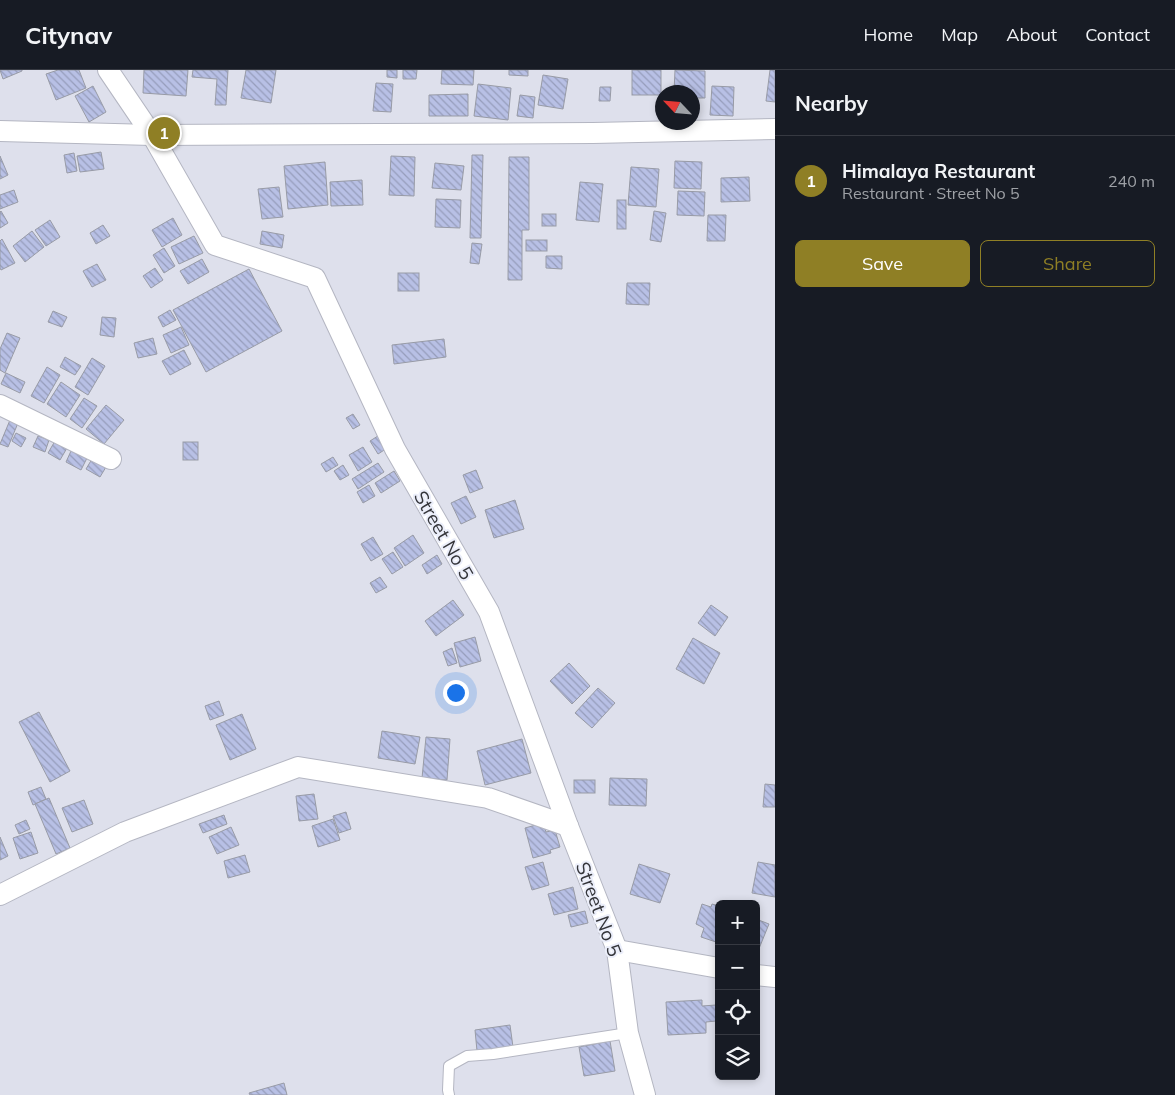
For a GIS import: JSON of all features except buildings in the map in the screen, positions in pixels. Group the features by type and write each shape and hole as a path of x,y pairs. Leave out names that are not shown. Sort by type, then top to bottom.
{"street":[{"name":"Street No 5","path":"108,70 152,135 215,245 315,278 395,449 488,612 568,826 617,950 628,1033 645,1095"},
{"path":"0,131 152,135 593,134 775,129"},
{"path":"0,405 111,459"},
{"path":"0,895 125,832 298,767 488,798 568,826"},
{"path":"617,950 715,967"},
{"path":"760,975 775,977"}],"lane":[{"path":"449,1095 449,1066 467,1056 493,1054 628,1033"}],"place":[{"name":"Himalaya Restaurant","path":"164,133"}]}
